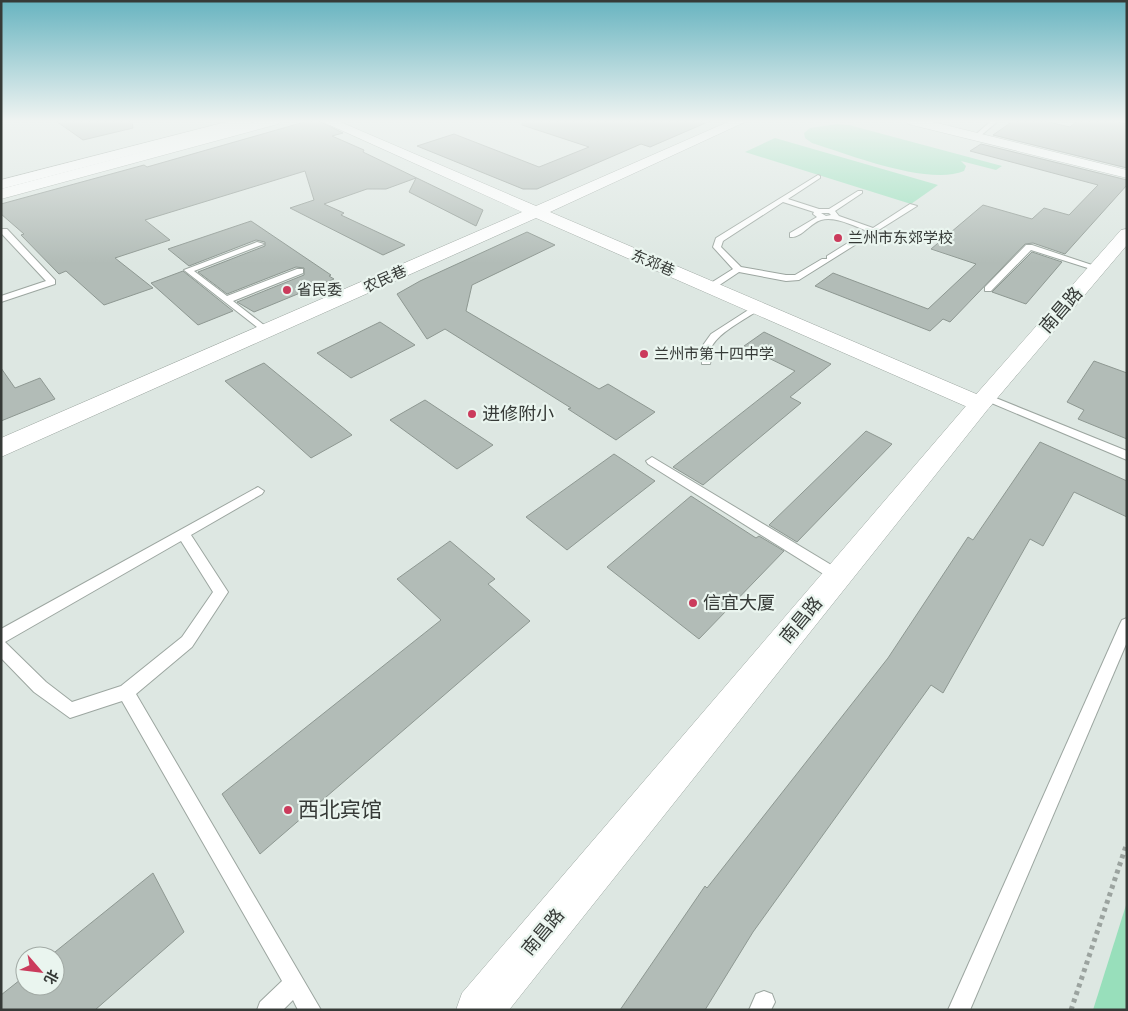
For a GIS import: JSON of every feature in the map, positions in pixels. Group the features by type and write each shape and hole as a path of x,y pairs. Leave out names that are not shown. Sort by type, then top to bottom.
{"street":[{"path":"1,180 47,168"},
{"path":"1,185 65,168"},
{"path":"1,194 98,168"},
{"name":"东郊巷","path":"433,168 756,308 984,400"},
{"name":"农民巷","path":"1,448 635,168"},
{"path":"1106,168 1126,173"},
{"name":"南昌路","path":"479,1010 984,400 1127,234"}],"lane":[{"path":"818,177 719,240 717,247 738,269 786,278 796,278 913,206"},
{"path":"833,214 860,192"},
{"path":"784,200 820,214 833,214 874,231"},
{"path":"793,235 820,214"},
{"path":"1,299 52,282 4,231"},
{"path":"260,244 188,270 266,331"},
{"path":"988,289 1029,248 1097,268"},
{"path":"710,288 738,269"},
{"path":"226,300 300,271"},
{"path":"706,362 706,348 714,336 756,308"},
{"path":"984,400 1127,456"},
{"path":"652,462 838,576"},
{"path":"1,637 258,491"},
{"path":"1,647 40,687 70,710 126,692 187,642 221,592 183,534"},
{"path":"959,1010 1127,624"},
{"path":"126,692 310,1010"},
{"path":"268,1010 294,984"}],"path":[{"path":"1071,1010 1127,843"}],"green space":[{"path":"797,168 880,168 938,185 911,204"},
{"path":"894,168 965,168 964,171 949,175 911,172"},
{"path":"1127,902 1127,1010 1093,1010"}],"building":[{"path":"132,168 396,168 483,210 476,226 409,192 416,178 386,189 367,189 324,204 344,213 341,215 405,245 383,255 290,208 314,200 305,171 145,220 170,240 115,258 153,288 104,305 66,271 59,274 21,235 24,234 1,214 1,204"},
{"path":"472,168 585,168 537,189 523,189"},
{"path":"1035,168 1079,168 1127,180 1127,185 1065,254 1033,243 1025,244 950,322 943,319 930,331 815,286 833,273 928,309 976,264 931,249 983,205 1032,219 1044,208 1069,215 1098,185"},
{"path":"251,221 331,275 329,276 334,279 254,312 237,302 304,275 304,268 296,267 227,294 198,272 265,246 265,242 256,240 189,266 168,249"},
{"path":"527,232 555,245 472,285 466,311 599,389 608,384 655,412 616,440 568,409 571,408 445,329 427,339 397,294 420,281"},
{"path":"1032,252 1062,262 1026,304 992,292"},
{"path":"183,271 233,311 198,325 151,283"},
{"path":"380,322 415,345 351,378 317,353"},
{"path":"764,332 831,364 790,397 801,403 703,485 673,467 795,371 744,346"},
{"path":"1094,361 1127,373 1127,439 1078,419 1084,410 1067,402"},
{"path":"264,363 352,435 311,458 225,381"},
{"path":"1,368 15,388 40,378 55,399 1,421"},
{"path":"425,400 493,445 457,469 390,420"},
{"path":"866,431 892,444 797,542 769,525"},
{"path":"1040,442 1127,481 1127,517 1074,492 1043,546 1030,539 943,693 931,685 753,932 705,1010 620,1010 705,886 707,888 888,658 968,537 973,540"},
{"path":"614,454 655,481 567,550 526,517"},
{"name":"信宜大厦","path":"691,496 756,538 759,536 784,551 699,639 607,567"},
{"path":"450,541 495,579 488,584 530,621 260,854 222,794 441,620 397,579"},
{"path":"153,873 184,932 95,1010 1,1010 1,995 15,984 15,996 65,996 65,946 62,946"}],"place":[{"name":"兰州市东郊学校","path":"838,238"},
{"name":"省民委","path":"287,290"},
{"name":"兰州市第十四中学","path":"644,354"},
{"name":"进修附小","path":"472,414"},
{"name":"信宜大厦","path":"693,603"},
{"name":"西北宾馆","path":"288,810"}]}
